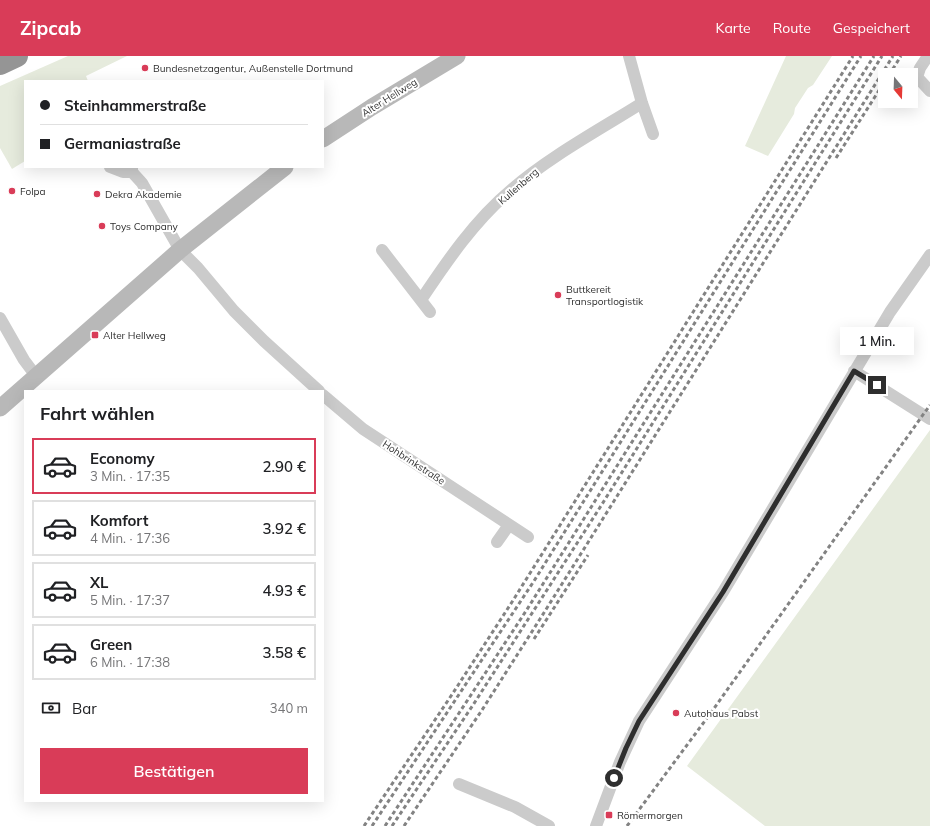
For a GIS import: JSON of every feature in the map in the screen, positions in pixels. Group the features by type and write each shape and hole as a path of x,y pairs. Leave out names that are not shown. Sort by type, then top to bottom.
{"highway":[{"path":"0,64 17,56"}],"street":[{"name":"Alter Hellweg","path":"324,139 372,107 457,56"},
{"path":"629,56 642,103 653,134"},
{"path":"928,56 920,68 917,77 930,91"},
{"name":"Kullenberg","path":"421,300 453,253 481,220 510,191 537,169 642,103"},
{"path":"113,168 123,172 132,169 142,183 180,250 198,268 234,311 318,390"},
{"path":"0,408 180,250 283,168"},
{"path":"382,250 430,312"},
{"path":"596,826 620,762 639,721 723,592 890,312 930,255"},
{"path":"0,318 24,360 36,376"},
{"path":"854,371 930,419"},
{"name":"Hohbrinkstraße","path":"324,396 363,429 528,537"},
{"path":"497,542 509,525"},
{"path":"459,784 515,807 549,826"}],"shaded area":[{"path":"68,56 127,56 86,76 88,80 24,80 24,162 12,169 0,148 0,86"},
{"path":"786,56 832,56 813,85 808,88 795,108 794,114 768,156 745,146"},
{"path":"930,430 930,826 765,826 687,766"}],"railway":[{"path":"364,826 512,602 853,56"},
{"path":"372,826 534,581 861,56"},
{"path":"385,826 526,611 874,56"},
{"path":"392,826 473,705 599,509 882,56"},
{"path":"404,826 482,710 540,619 893,56"},
{"path":"893,68 901,56"},
{"path":"836,158 878,92"},
{"path":"627,826 710,714 930,405"},
{"path":"534,639 588,555"}],"place":[{"name":"Bundesnetzagentur, Außenstelle Dortmund","path":"145,68"},
{"name":"Folpa","path":"12,191"},
{"name":"Dekra Akademie","path":"97,194"},
{"name":"Toys Company","path":"102,226"},
{"name":"Buttkereit Transportlogistik","path":"558,295"},
{"name":"Alter Hellweg","path":"95,335"},
{"name":"Autohaus Pabst","path":"676,713"},
{"name":"Römermorgen","path":"609,815"}],"route":[{"path":"614,778 639,721 723,592 854,371 877,385"}]}
